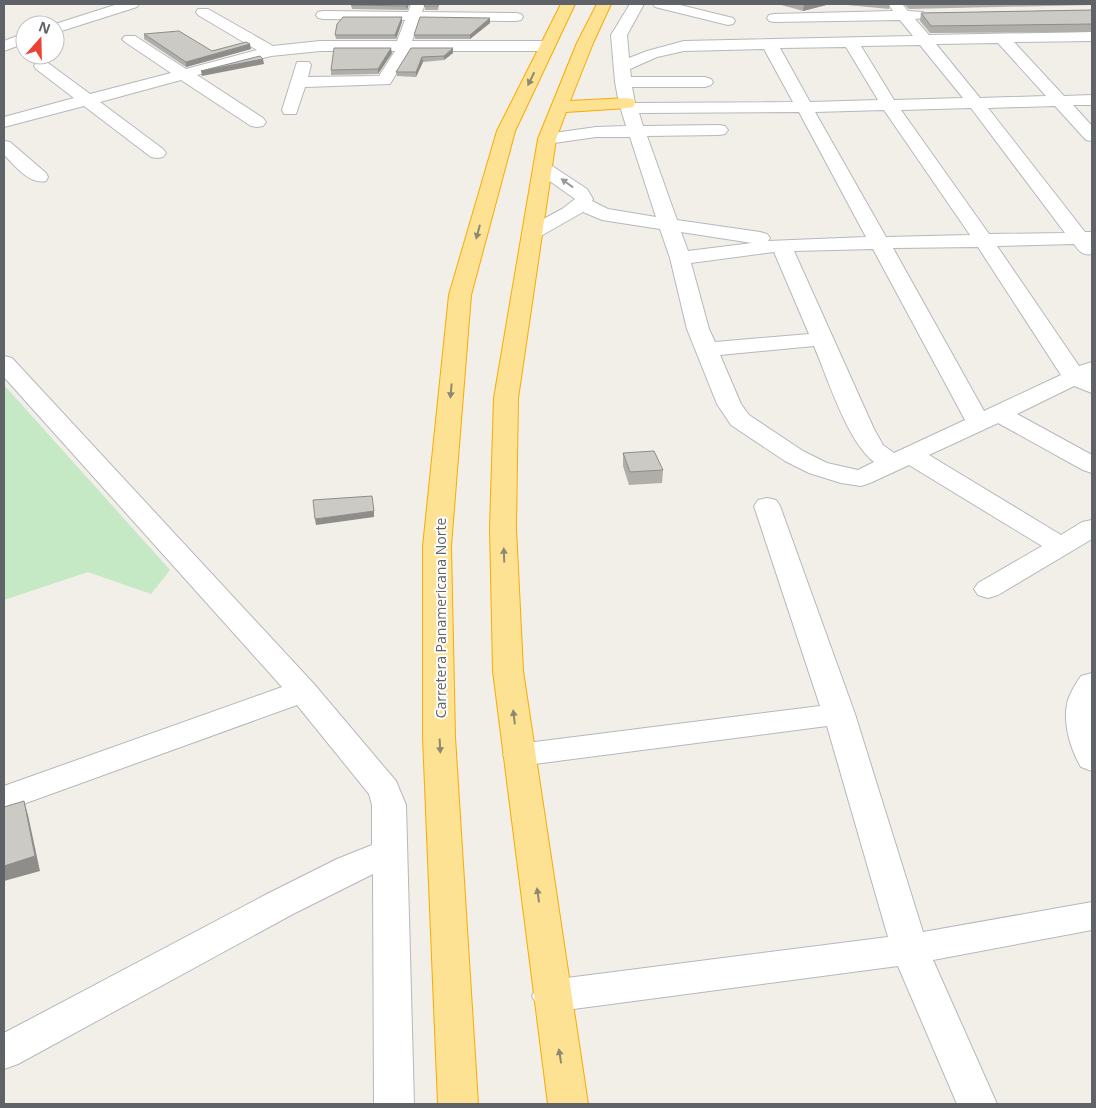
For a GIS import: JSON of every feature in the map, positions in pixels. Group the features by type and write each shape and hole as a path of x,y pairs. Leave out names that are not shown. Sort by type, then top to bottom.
{"highway":[{"name":"Carretera Panamericana Norte","path":"452,1097 439,737 438,536 460,296 506,131 568,4"},
{"path":"568,1104 551,996 508,671 503,528 506,398 547,140 559,107 604,4"},
{"path":"559,107 628,105"}],"street":[{"path":"65,26 132,4"},
{"path":"637,4 619,35 622,75 628,105 680,258 698,329 729,404 740,420 794,456 818,468 848,477 861,478 988,418 1087,378 984,241 889,105 850,41"},
{"path":"660,4 728,21"},
{"path":"900,9 1086,238 1092,254"},
{"path":"771,12 812,17 900,9 934,14"},
{"path":"290,110 309,46 325,10 517,10 512,25 502,34 492,41 476,46"},
{"path":"298,82 384,80 402,53 415,10"},
{"path":"203,12 270,51"},
{"path":"1076,36 1092,51"},
{"path":"622,75 698,64 769,43 1092,36"},
{"path":"1002,38 1062,101 1092,136"},
{"path":"130,39 257,122"},
{"path":"769,43 882,244 988,418 1092,465"},
{"path":"4,122 270,51 309,46 547,46"},
{"path":"622,75 673,47 698,64 715,107"},
{"path":"45,65 157,153"},
{"path":"628,105 805,107 1092,100"},
{"path":"547,140 596,132 719,130"},
{"path":"4,146 39,177"},
{"path":"532,233 582,204 584,199 580,193 543,168"},
{"path":"582,204 602,214 806,245"},
{"path":"680,258 781,245 1086,238"},
{"path":"781,245 862,430 873,449 900,458 1061,546"},
{"path":"707,350 822,339"},
{"path":"4,363 303,691 384,790 389,805 394,1104"},
{"path":"766,506 839,714 910,949 977,1104"},
{"path":"988,589 1092,528"},
{"path":"1092,682 1085,692 1081,720 1089,754 1092,759"},
{"path":"4,799 303,691"},
{"path":"520,755 839,714"},
{"path":"4,1052 280,904 349,869 390,852"},
{"path":"551,996 910,949 1092,916"}],"green space":[{"path":"4,385 170,570 151,594 88,572 4,600"}],"building":[{"path":"352,4 407,4 406,6"},
{"path":"425,4 438,4 438,6 424,6"},
{"path":"1092,10 1092,24 931,26 921,13"},
{"path":"343,17 402,17 395,35 335,35 337,24"},
{"path":"420,17 490,18 470,35 414,35"},
{"path":"179,31 212,51 246,42 250,44 186,62 144,34"},
{"path":"334,48 391,48 378,69 331,70"},
{"path":"411,48 453,48 444,56 422,57 416,72 396,72"},
{"path":"260,56 263,59 201,71"},
{"path":"654,451 663,470 630,472 623,453"},
{"path":"372,496 374,511 315,519 313,500"},
{"path":"24,801 35,856 4,866 4,807"}]}
